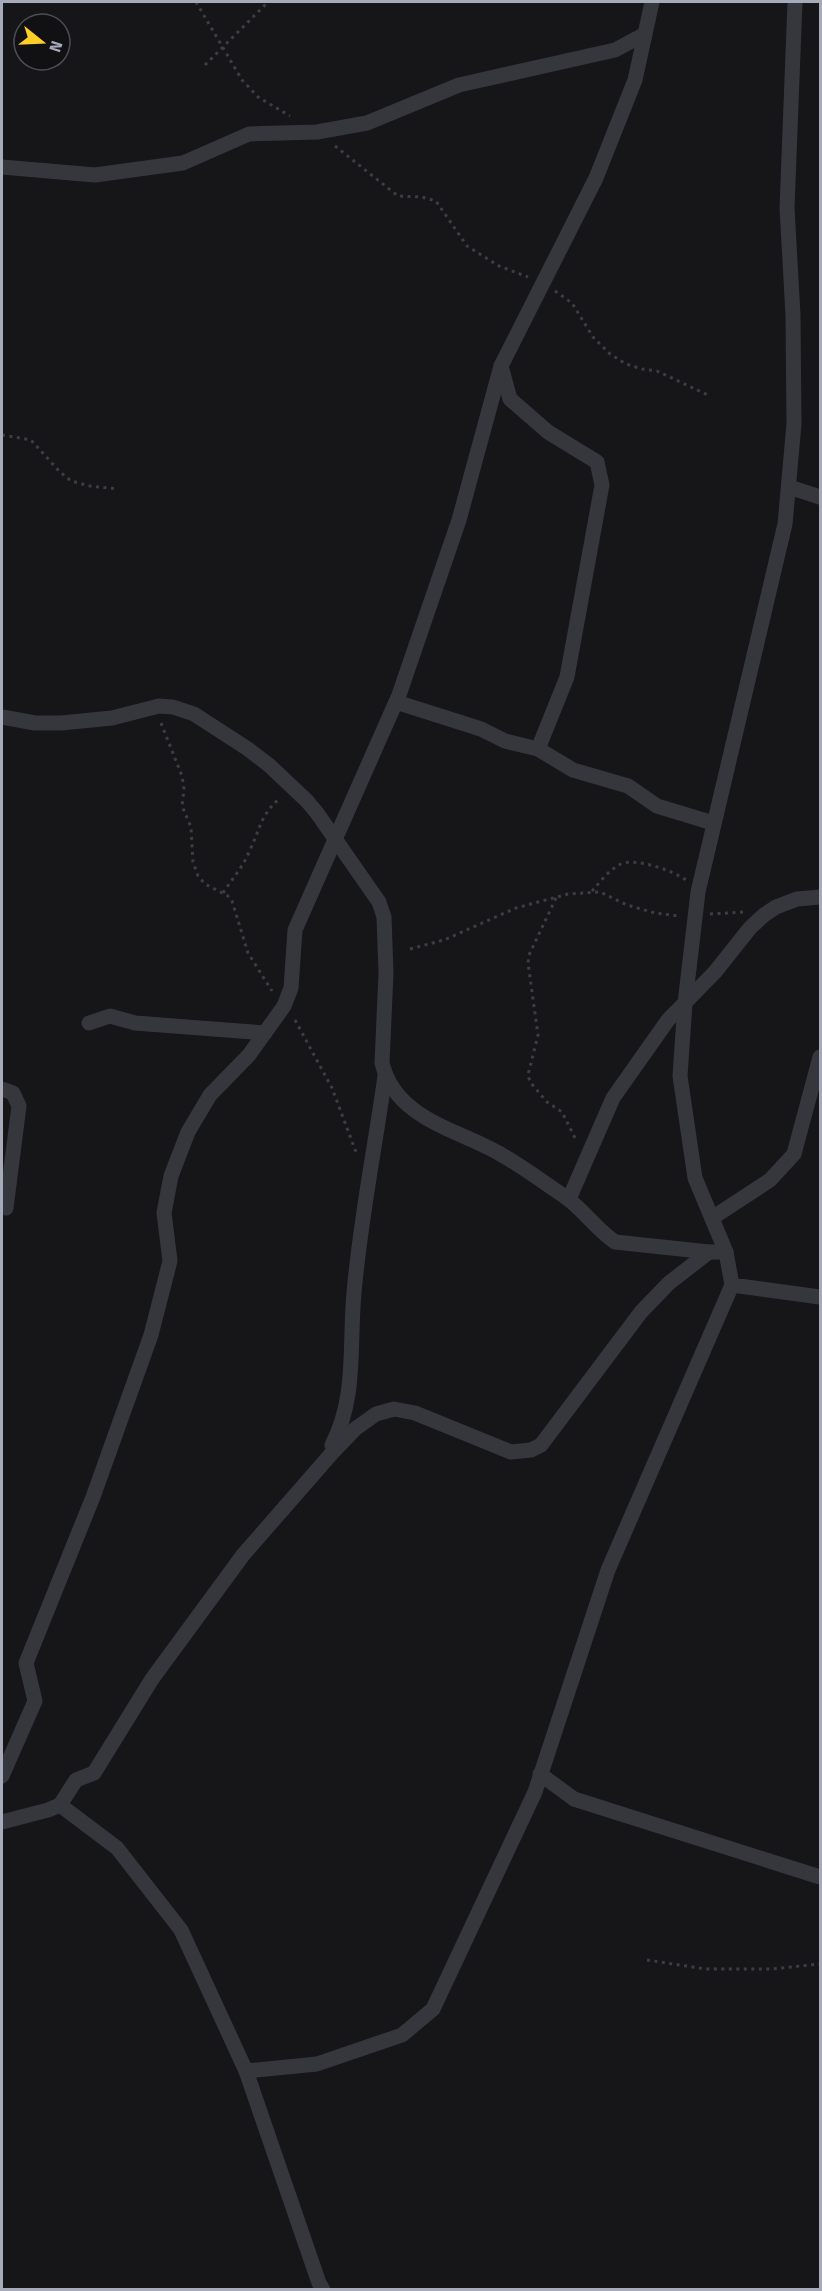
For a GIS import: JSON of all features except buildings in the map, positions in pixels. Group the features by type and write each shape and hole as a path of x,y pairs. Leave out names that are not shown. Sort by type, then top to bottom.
{"street":[{"path":"2,1776 35,1701 26,1663 93,1497 151,1335 170,1261 164,1212 171,1176 188,1132 210,1095 249,1055 284,1006 291,988 295,930 396,702 459,520 501,366 596,178 634,80 652,2"},
{"path":"246,2071 317,2064 402,2036 433,2009 535,1792 608,1570 732,1285 726,1252 694,1178 680,1076 685,1003 698,892 771,589 785,524 789,487 794,424 793,315 787,208 795,2"},
{"path":"2,167 94,175 183,163 249,134 317,132 367,123 459,85 615,50 645,34"},
{"path":"501,366 510,399 548,432 597,462 602,485 567,677 538,749"},
{"path":"789,487 820,497"},
{"path":"396,702 481,729 504,741 538,749 573,770 627,786 657,806 713,823"},
{"path":"2,717 35,723 60,723 112,718 159,706 173,706 194,714 248,748 307,801 336,838 379,902 384,917 386,973 382,1063 385,1076 392,1088 426,1119 501,1154 569,1199 615,1242 726,1252"},
{"path":"569,1199 613,1098 668,1020 715,972 750,928 769,911 797,899 820,897"},
{"path":"89,1023 110,1016 135,1023 265,1033"},
{"path":"712,1218 770,1180 794,1154 820,1057"},
{"path":"322,1463 340,1430 349,1393 354,1294 385,1076"},
{"path":"2,1089 13,1093 19,1106 6,1208"},
{"path":"2,1822 60,1805 76,1780 94,1773 152,1679 236,1565 281,1509 355,1429 376,1414 394,1409 415,1413 511,1452 531,1450 541,1445 641,1312 669,1283 709,1252"},
{"path":"732,1285 820,1297"},
{"path":"540,1774 574,1799 820,1877"},
{"path":"60,1805 117,1848 181,1930 246,2071 323,2289"}],"path":[{"path":"196,2 242,80 258,97 294,118"},
{"path":"205,65 268,2"},
{"path":"317,132 398,196 422,197 436,201 467,246 478,255 561,294 572,303 593,337 610,354 642,369 657,371 710,396"},
{"path":"2,435 31,440 60,472 72,481 90,486 118,489"},
{"path":"159,706 161,723 182,776 184,789 182,806 191,827 193,862 198,876 205,884 223,893 232,901 248,953 306,1038 332,1088 359,1161"},
{"path":"223,893 242,866 268,808 293,788"},
{"path":"592,891 605,876 626,862 666,870 683,878 724,912"},
{"path":"410,949 444,939 516,908 592,891 655,913 682,916 769,911"},
{"path":"557,897 528,963 538,1035 528,1075 530,1082 548,1102 562,1112 570,1125 585,1163"},
{"path":"646,1960 706,1969 771,1969 820,1964"}]}
